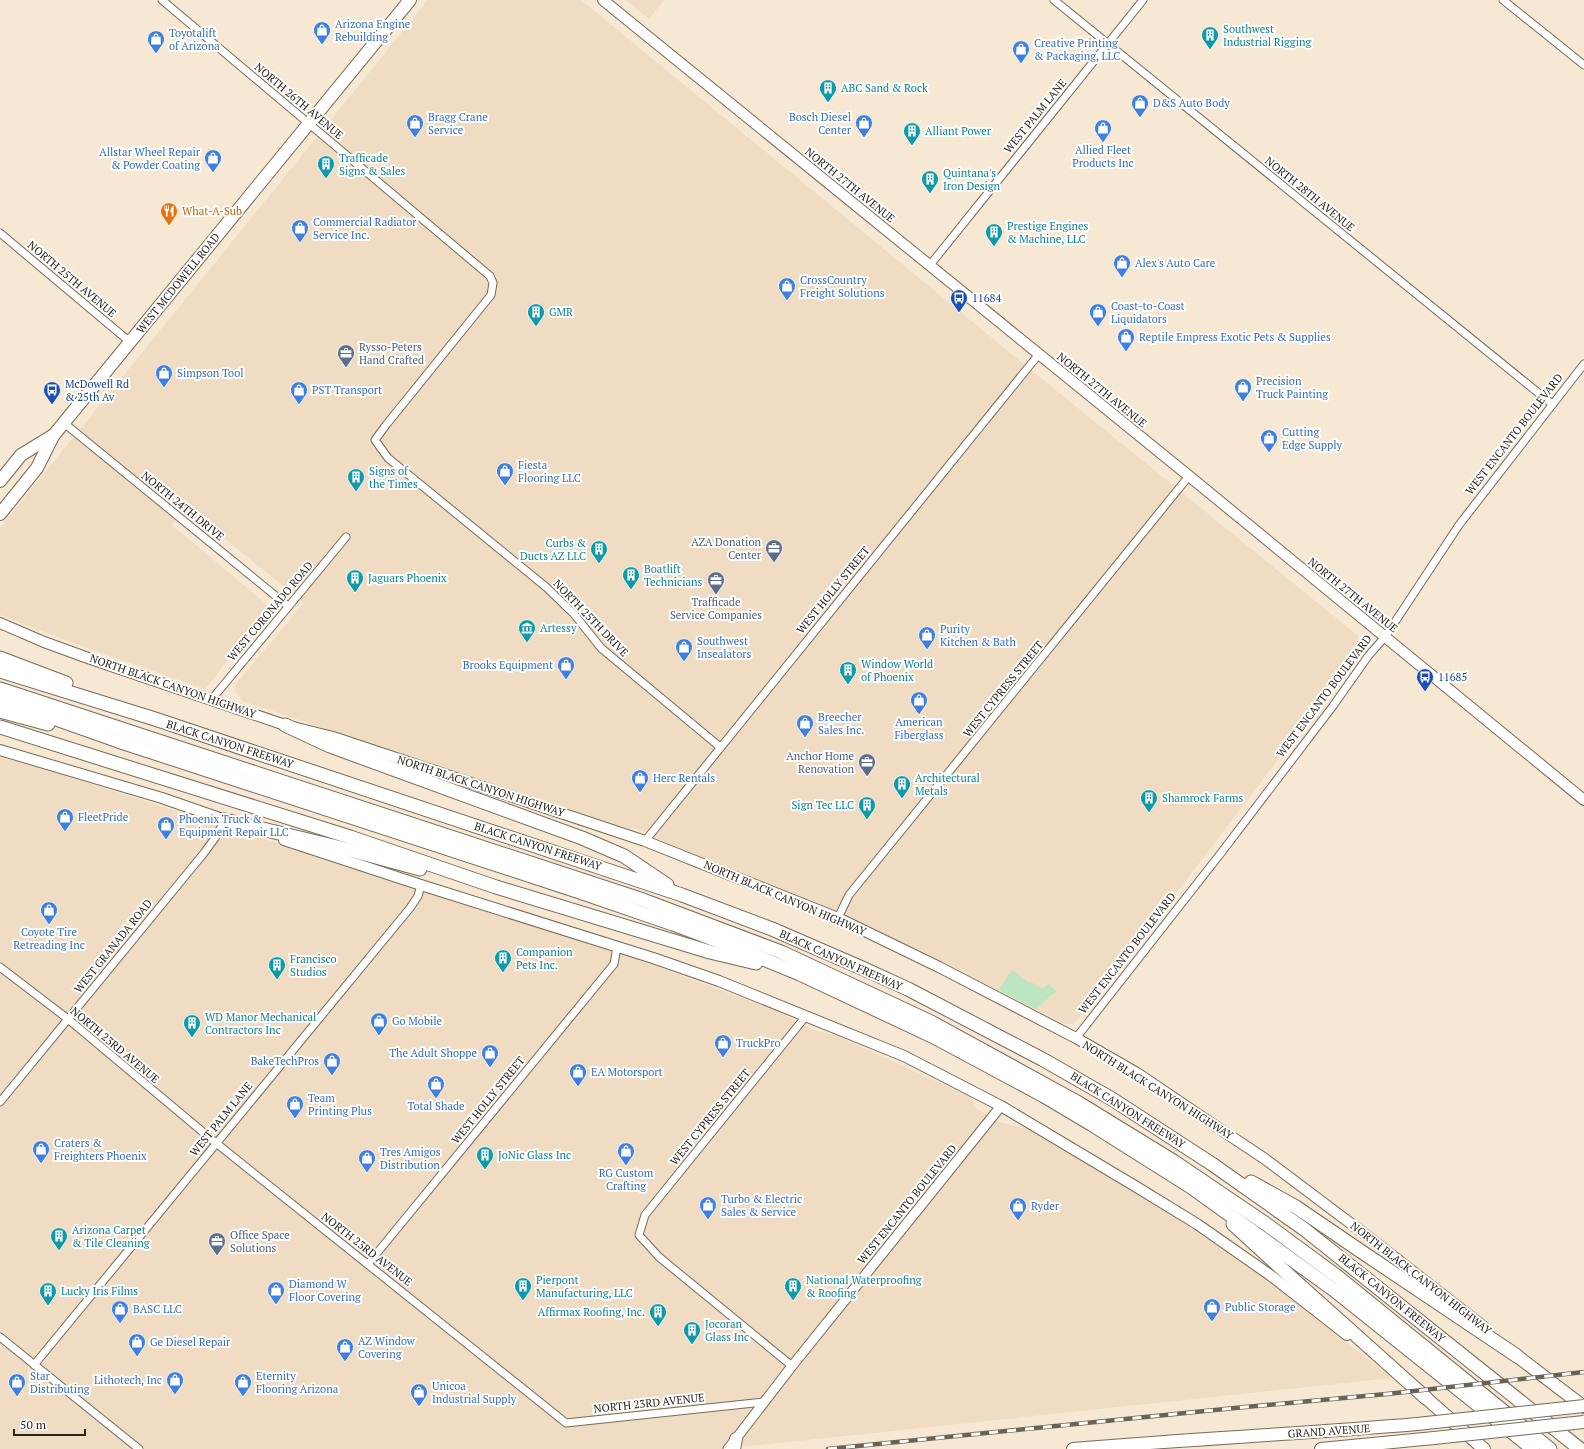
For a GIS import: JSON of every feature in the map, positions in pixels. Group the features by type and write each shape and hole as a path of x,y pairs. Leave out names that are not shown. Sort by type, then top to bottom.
{"highway":[{"path":"0,658 155,719"},
{"name":"BLACK CANYON FREEWAY","path":"0,671 155,719 682,895 764,926 862,968 951,1011 1054,1065 1112,1099 1257,1194 1304,1229 1580,1449"},
{"path":"0,689 643,900 781,952 931,1022 1077,1102 1173,1161 1266,1224 1344,1282 1550,1449"},
{"path":"0,699 118,741 619,905 727,944 800,974 934,1037 1091,1124 1191,1187 1250,1228 1334,1290 1533,1449"},
{"path":"0,711 118,741"},
{"path":"285,725 330,746 582,838 632,861 682,895"},
{"path":"0,727 350,837 496,887 710,952 800,974"},
{"path":"225,820 354,851 433,873 496,887"},
{"path":"1177,1141 1296,1207 1518,1356"},
{"path":"1191,1187 1426,1398"}],"main road":[{"name":"WEST MCDOWELL ROAD","path":"0,514 37,468 53,436 410,0"},
{"name":"NORTH 27TH AVENUE","path":"603,0 1189,476 1584,800"},
{"name":"WEST MCDOWELL ROAD","path":"0,481 21,455 53,436"},
{"name":"NORTH BLACK CANYON HIGHWAY","path":"0,623 44,642 285,725 341,739 644,841 838,918 939,967 1076,1038 1137,1074 1265,1159 1378,1244 1584,1407"},
{"path":"0,750 162,798 421,885 719,981 904,1056 1001,1106 1197,1224 1302,1299 1426,1398 1484,1449"},
{"name":"GRAND AVENUE","path":"1073,1449 1198,1439 1327,1432 1584,1407"},
{"name":"GRAND AVENUE","path":"1321,1449 1371,1447 1434,1438 1584,1422"}],"street":[{"name":"NORTH 26TH AVENUE","path":"162,0 490,276 494,283 491,295 375,440"},
{"name":"NORTH 28TH AVENUE","path":"1054,0 1552,404"},
{"name":"WEST PALM LANE","path":"930,265 1143,0"},
{"path":"1506,1 1584,65"},
{"name":"NORTH 25TH AVENUE","path":"0,233 130,342"},
{"name":"WEST HOLLY STREET","path":"644,841 1039,354"},
{"name":"WEST ENCANTO BOULEVARD","path":"1076,1038 1221,853 1333,706 1369,655 1384,637 1459,525 1584,364"},
{"name":"NORTH 24TH DRIVE","path":"64,423 288,606"},
{"name":"NORTH 25TH DRIVE","path":"375,440 388,458 546,587 574,614 600,648 720,747"},
{"name":"WEST CYPRESS STREET","path":"838,918 849,895 1189,476"},
{"name":"WEST CORONADO ROAD","path":"212,699 346,537"},
{"name":"WEST GRANADA ROAD","path":"0,1102 204,853 215,838 225,820"},
{"name":"WEST PALM LANE","path":"34,1365 410,908 418,896 421,885"},
{"name":"WEST HOLLY STREET","path":"368,1264 614,964 617,947"},
{"name":"NORTH 23RD AVENUE","path":"0,967 68,1019 216,1143 566,1422 764,1402"},
{"name":"WEST CYPRESS STREET","path":"792,1366 659,1257 639,1235 645,1215 806,1016"},
{"name":"WEST ENCANTO BOULEVARD","path":"728,1449 735,1444 764,1402 792,1366 1001,1106"},
{"path":"0,1337 138,1449"}],"shaded area":[{"path":"428,0 581,0 1014,356 1357,635 1360,643 1360,650 1177,892 1077,1020 1072,1024 1061,1022 917,949 864,925 675,847 640,830 614,826 243,701 235,691 236,684 304,603 186,507 172,525 267,606 267,611 205,689 76,644 0,615 0,528"},
{"path":"626,0 664,0 649,19"},
{"path":"0,756 331,860 640,960 779,1012 813,1030 837,1036 971,1097 977,1109 1002,1123 1029,1129 1156,1205 1259,1274 1392,1378 722,1449 0,1449"}],"green space":[{"path":"1012,970 1028,982 1031,982 1042,989 1048,984 1057,992 1051,995 1035,1009 998,990"}],"railway":[{"path":"828,1449 1387,1394 1584,1372"}],"place":[{"name":"Arizona Engine Rebuilding","path":"322,45"},
{"name":"Southwest Industrial Rigging","path":"1210,50"},
{"name":"Toyotalift of Arizona","path":"156,54"},
{"name":"Creative Printing & Packaging, LLC","path":"1021,64"},
{"name":"ABC Sand & Rock","path":"828,103"},
{"name":"D&S Auto Body","path":"1140,118"},
{"name":"Bragg Crane Service","path":"415,138"},
{"name":"Bosch Diesel Center","path":"864,138"},
{"name":"Allied Fleet Products Inc","path":"1103,143"},
{"name":"Alliant Power","path":"912,146"},
{"name":"Allstar Wheel Repair & Powder Coating","path":"213,173"},
{"name":"Trafficade Signs & Sales","path":"326,179"},
{"name":"Quintana's Iron Design","path":"930,194"},
{"name":"What-A-Sub","path":"169,226"},
{"name":"Commercial Radiator Service Inc.","path":"300,243"},
{"name":"Prestige Engines & Machine, LLC","path":"994,247"},
{"name":"Alex's Auto Care","path":"1122,278"},
{"name":"CrossCountry Freight Solutions","path":"787,301"},
{"name":"11684","path":"959,313"},
{"name":"GMR","path":"536,327"},
{"name":"Coast-to-Coast Liquidators","path":"1098,327"},
{"name":"Reptile Empress Exotic Pets & Supplies","path":"1126,352"},
{"name":"Rysso-Peters Hand Crafted","path":"346,368"},
{"name":"Simpson Tool","path":"164,388"},
{"name":"Precision Truck Painting","path":"1243,402"},
{"name":"McDowell Rd & 25th Av","path":"52,405"},
{"name":"PST Transport","path":"299,405"},
{"name":"Cutting Edge Supply","path":"1269,453"},
{"name":"Fiesta Flooring LLC","path":"505,486"},
{"name":"Signs of the Times","path":"356,492"},
{"name":"AZA Donation Center","path":"774,563"},
{"name":"Curbs & Ducts AZ LLC","path":"599,564"},
{"name":"Boatlift Technicians","path":"631,590"},
{"name":"Jaguars Phoenix","path":"355,593"},
{"name":"Trafficade Service Companies","path":"716,595"},
{"name":"Artessy","path":"527,643"},
{"name":"Purity Kitchen & Bath","path":"927,650"},
{"name":"Southwest Insealators","path":"684,662"},
{"name":"Brooks Equipment","path":"566,680"},
{"name":"Window World of Phoenix","path":"848,685"},
{"name":"11685","path":"1425,692"},
{"name":"American Fiberglass","path":"919,715"},
{"name":"Breecher Sales Inc.","path":"805,738"},
{"name":"Anchor Home Renovation","path":"867,777"},
{"name":"Herc Rentals","path":"640,793"},
{"name":"Architectural Metals","path":"902,799"},
{"name":"Shamrock Farms","path":"1149,813"},
{"name":"Sign Tec LLC","path":"867,820"},
{"name":"FleetPride","path":"65,832"},
{"name":"Phoenix Truck & Equipment Repair LLC","path":"166,840"},
{"name":"Coyote Tire Retreading Inc","path":"49,925"},
{"name":"Companion Pets Inc.","path":"503,973"},
{"name":"Francisco Studios","path":"277,980"},
{"name":"Go Mobile","path":"379,1036"},
{"name":"WD Manor Mechanical Contractors Inc","path":"192,1038"},
{"name":"TruckPro","path":"723,1058"},
{"name":"The Adult Shoppe","path":"490,1068"},
{"name":"BakeTechPros","path":"332,1076"},
{"name":"EA Motorsport","path":"578,1087"},
{"name":"Total Shade","path":"436,1099"},
{"name":"Team Printing Plus","path":"295,1119"},
{"name":"Craters & Freighters Phoenix","path":"41,1164"},
{"name":"RG Custom Crafting","path":"626,1166"},
{"name":"JoNic Glass Inc","path":"485,1170"},
{"name":"Tres Amigos Distribution","path":"367,1173"},
{"name":"Turbo & Electric Sales & Service","path":"708,1220"},
{"name":"Ryder","path":"1018,1221"},
{"name":"Arizona Carpet & Tile Cleaning","path":"59,1251"},
{"name":"Office Space Solutions","path":"217,1256"},
{"name":"Pierpont Manufacturing, LLC","path":"523,1301"},
{"name":"National Waterproofing & Roofing","path":"793,1301"},
{"name":"Diamond W Floor Covering","path":"276,1305"},
{"name":"Lucky Iris Films","path":"48,1306"},
{"name":"Public Storage","path":"1212,1322"},
{"name":"BASC LLC","path":"120,1324"},
{"name":"Affirmax Roofing, Inc.","path":"658,1327"},
{"name":"Jocoran Glass Inc","path":"692,1345"},
{"name":"Ge Diesel Repair","path":"137,1357"},
{"name":"AZ Window Covering","path":"345,1362"},
{"name":"Lithotech, Inc","path":"175,1395"},
{"name":"Star Distributing","path":"17,1397"},
{"name":"Eternity Flooring Arizona","path":"243,1397"},
{"name":"Unicoa Industrial Supply","path":"419,1407"}]}
